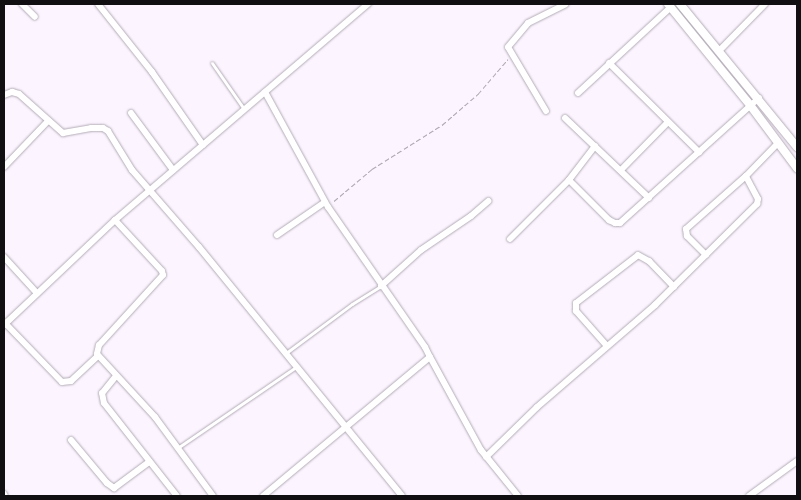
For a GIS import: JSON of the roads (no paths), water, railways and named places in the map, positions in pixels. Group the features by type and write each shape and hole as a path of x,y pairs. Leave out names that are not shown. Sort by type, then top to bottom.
{"street":[{"path":"22,4 35,17"},
{"path":"98,4 152,72 203,145"},
{"path":"98,356 72,381 62,382 4,324 115,220 368,4"},
{"path":"546,111 511,55 509,46 528,23 566,4"},
{"path":"680,4 796,143"},
{"path":"719,50 764,4"},
{"path":"578,93 669,6 750,105 797,168"},
{"path":"610,63 699,152"},
{"path":"4,95 12,92 19,94 63,133 91,128 103,128 108,131 132,170 200,247 402,496"},
{"path":"264,92 326,205 425,347 455,406 486,457 518,496"},
{"path":"569,180 615,223 621,221 759,98"},
{"path":"131,113 173,170"},
{"path":"565,118 649,198"},
{"path":"4,167 48,121"},
{"path":"621,170 668,122"},
{"path":"706,255 687,236 686,229 746,176 778,143"},
{"path":"510,239 569,180 595,146"},
{"path":"486,457 537,407 674,287 758,202 746,176"},
{"path":"381,286 422,250 471,216 488,201"},
{"path":"277,234 326,205"},
{"path":"115,220 162,271 163,275 98,347 98,356 179,447 214,496"},
{"path":"607,346 576,311 576,303 638,255 649,261 674,287"},
{"path":"4,256 36,292"},
{"path":"263,496 430,357"},
{"path":"116,376 102,393 104,403 177,496"},
{"path":"71,440 107,483 114,488 149,462"},
{"path":"749,496 797,461"}],"lane":[{"path":"212,63 244,110"},
{"path":"285,353 352,304 381,286"},
{"path":"179,447 296,367"}]}
